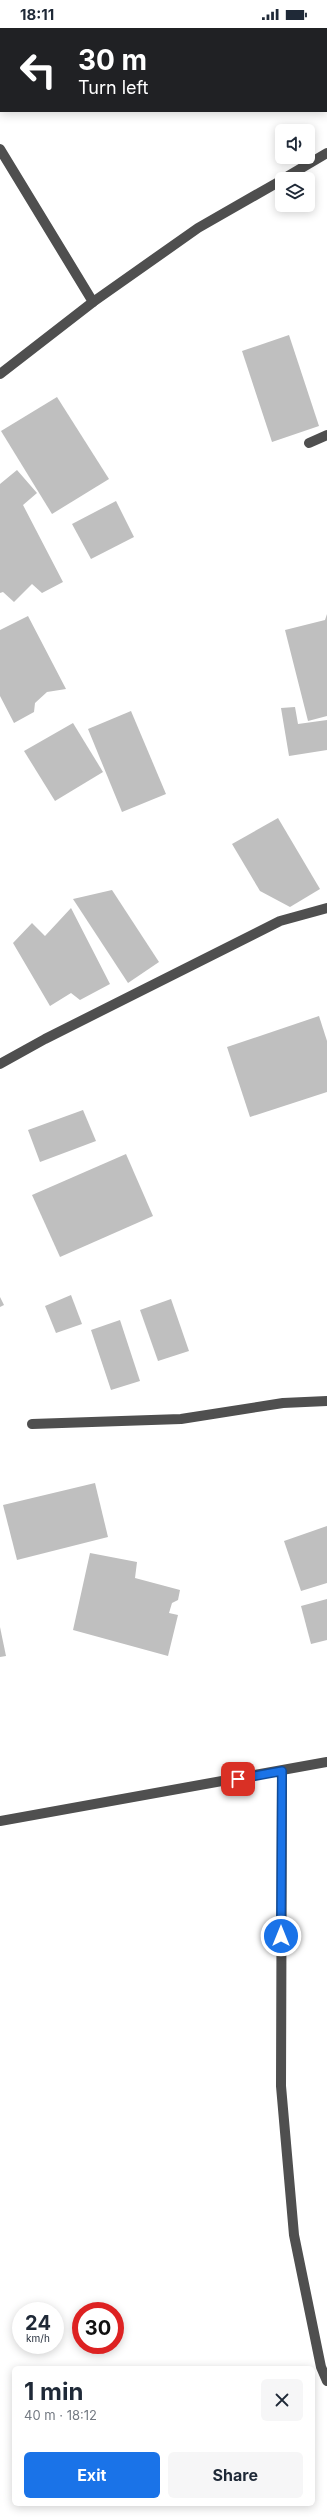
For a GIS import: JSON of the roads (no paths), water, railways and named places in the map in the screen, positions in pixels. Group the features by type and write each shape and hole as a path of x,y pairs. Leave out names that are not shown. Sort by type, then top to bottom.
{"street":[{"path":"0,149 93,302"},
{"path":"295,172 327,153"},
{"path":"0,374 93,302 198,228 275,184"},
{"path":"309,443 327,435"},
{"path":"0,1064 45,1039 280,921 327,908"},
{"path":"32,1424 181,1419 283,1403 327,1401"},
{"path":"0,1821 327,1762"},
{"path":"282,1771 280,2086 294,2235 321,2367 327,2381"}]}
